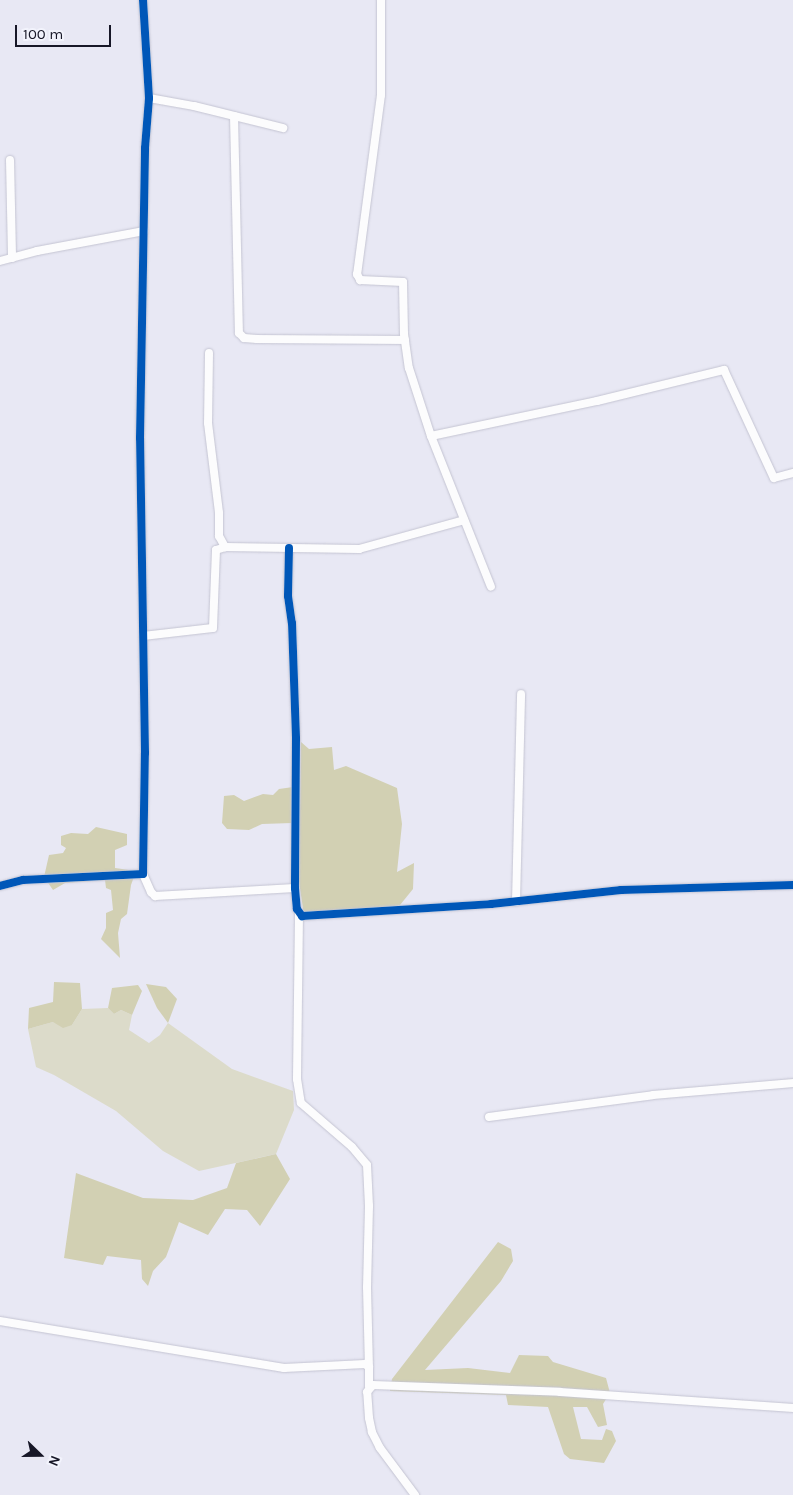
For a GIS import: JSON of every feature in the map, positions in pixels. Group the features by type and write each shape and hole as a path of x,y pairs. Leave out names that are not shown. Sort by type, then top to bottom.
{"street":[{"path":"143,0 149,98 144,148 140,438 145,753 143,874 151,892 155,896 295,888"},
{"path":"380,0 381,95 357,274 360,280 403,282 405,340 409,368 431,436 491,587"},
{"path":"149,98 283,128"},
{"path":"234,116 239,333 244,338 258,339 405,340"},
{"path":"10,160 12,258"},
{"path":"0,261 37,251 144,231"},
{"path":"210,353 210,442 219,513 219,536 226,547"},
{"path":"431,436 597,401 724,370 774,478 793,473"},
{"path":"143,636 213,628 216,550 226,547 360,549 464,520"},
{"path":"289,548 288,596 292,624 296,739 295,888 299,914 297,1080 301,1103 352,1147 367,1165 369,1206 367,1287 369,1387 367,1392 369,1418 372,1432 380,1448 415,1495"},
{"path":"516,902 521,694"},
{"path":"0,886 23,880 143,874"},
{"path":"299,914 306,918 516,902 621,890 793,885"},
{"path":"489,1117 653,1095 793,1083"},
{"path":"0,1321 284,1368 365,1364 369,1366"},
{"path":"369,1387 378,1384 550,1392 793,1408"}],"green space":[{"path":"108,1008 114,1014 121,1010 132,1015 129,1030 149,1043 160,1035 168,1023 232,1069 293,1091 294,1110 276,1154 199,1171 163,1151 116,1111 54,1075 36,1067 28,1029 53,1022 72,1025 82,1009"}],"shaded area":[{"path":"301,742 309,749 332,747 334,770 346,766 397,788 402,824 397,872 414,863 413,889 400,905 376,910 304,915 299,882"},
{"path":"293,787 292,823 262,824 249,830 227,829 222,823 224,796 234,795 244,801 263,794 273,795 279,789"},
{"path":"96,827 127,834 127,845 115,850 115,868 136,871 131,885 127,914 121,919 118,933 120,958 101,939 106,928 106,913 113,910 111,890 106,888 105,880 65,883 53,890 44,877 49,855 63,853 66,848 61,845 61,836 71,833 88,834"},
{"path":"54,982 80,983 82,1009 72,1025 63,1028 53,1022 28,1029 29,1008 53,1002"},
{"path":"146,984 166,987 177,999 168,1023 157,1008"},
{"path":"138,985 142,991 132,1015 121,1010 114,1014 108,1008 112,988"},
{"path":"276,1154 290,1179 260,1226 247,1210 225,1209 208,1235 179,1222 166,1257 153,1271 148,1286 142,1279 141,1260 107,1256 103,1265 64,1258 76,1173 143,1198 193,1200 227,1188 236,1163"},
{"path":"498,1242 511,1249 513,1261 501,1281 425,1370 468,1368 510,1373 519,1355 548,1356 553,1362 606,1378 610,1393 603,1404 607,1425 598,1427 587,1407 573,1407 581,1439 602,1440 606,1429 612,1431 616,1441 604,1463 570,1459 564,1454 548,1407 508,1405 506,1395 390,1391 392,1379"}],"cycle path":[{"path":"0,886 23,880 143,874 145,753 140,438 145,148 149,98 143,0"},
{"path":"289,548 288,596 292,623 296,739 295,888 297,909 302,916 491,904 621,890 793,885"}]}
